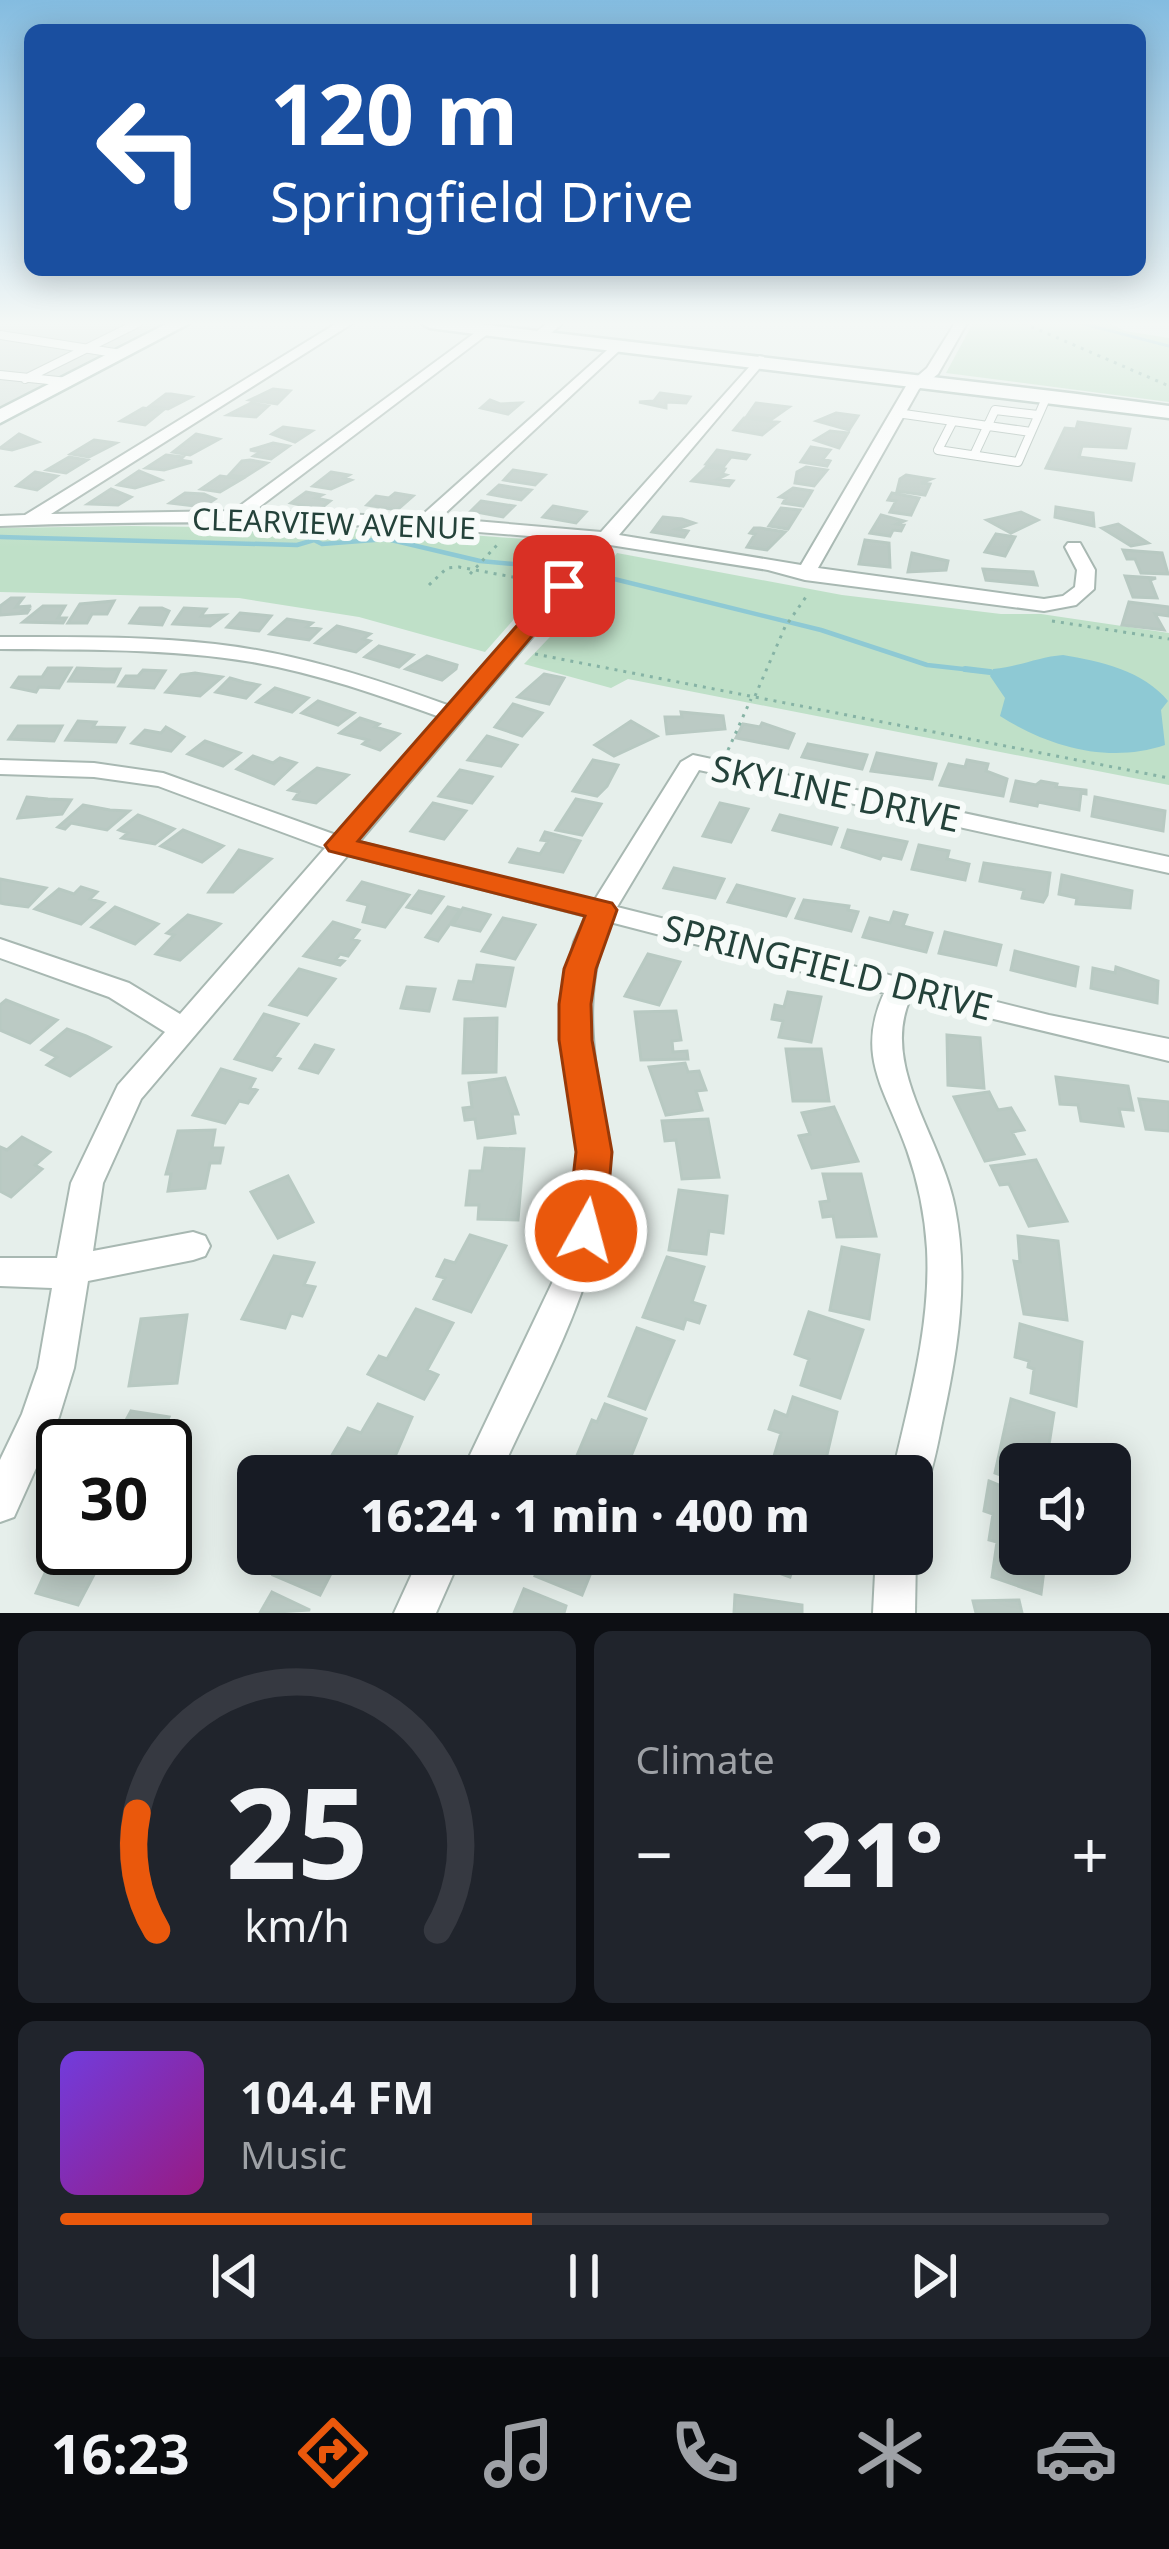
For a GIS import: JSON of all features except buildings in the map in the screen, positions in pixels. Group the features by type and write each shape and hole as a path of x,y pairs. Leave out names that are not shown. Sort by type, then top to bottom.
{"main road":[{"path":"2,414 34,398"},
{"path":"1011,398 1042,405 1169,412"}],"street":[{"path":"29,520 224,398"},
{"path":"233,519 393,398"},
{"path":"424,523 559,398"},
{"path":"0,1502 40,1417 56,1369 87,1183 129,1094 726,398"},
{"path":"808,580 906,398"},
{"name":"CLEARVIEW AVENUE","path":"0,521 424,523 605,538 808,580 1022,604 1059,604 1077,597 1088,578 1074,548"},
{"path":"0,643 187,648 252,655 339,676 452,714"},
{"name":"SKYLINE DRIVE","path":"489,1455 571,1280 586,1231 594,1152 576,1040 580,969 602,910 693,762 1169,865"},
{"name":"SPRINGFIELD DRIVE","path":"0,767 94,770 163,780 339,845 1048,1025 1169,1050"},
{"path":"0,948 118,990 181,1028"},
{"path":"902,985 884,1029 886,1065 927,1160 946,1252 944,1323 916,1455"},
{"path":"0,1272 34,1276 193,1246"},
{"path":"415,1613 432,1575"},
{"path":"894,1613 895,1575"}],"lane":[{"path":"974,455 995,410 1042,405"},
{"path":"952,421 938,450 1018,461 1042,405"},
{"path":"897,413 1030,432"}],"path":[{"path":"470,574 483,561"},
{"path":"429,584 447,568 476,568 514,580 564,586"},
{"path":"719,767 808,580"},
{"path":"1022,604 1022,615 1030,618 1169,639"},
{"path":"510,648 1169,778"}],"green space":[{"path":"0,528 403,530 566,542 577,548 485,652 359,617 239,598 0,592"},
{"path":"617,553 842,595 1001,614 1041,614 1169,633 1169,785 628,679 611,688 524,664 571,615"}],"water":[{"path":"1063,655 1120,669 1158,691 1168,701 1161,710 1165,745 1122,753 1080,749 1039,736 1000,716 1005,698 990,676 993,669"}],"waterway":[{"path":"0,537 297,545 314,540 322,544 387,539 480,561 546,567"},
{"path":"606,577 821,630 927,665 990,672 965,669"}],"route":[{"path":"564,586 339,845 602,910 580,969 575,1004 594,1152 586,1231"}]}
